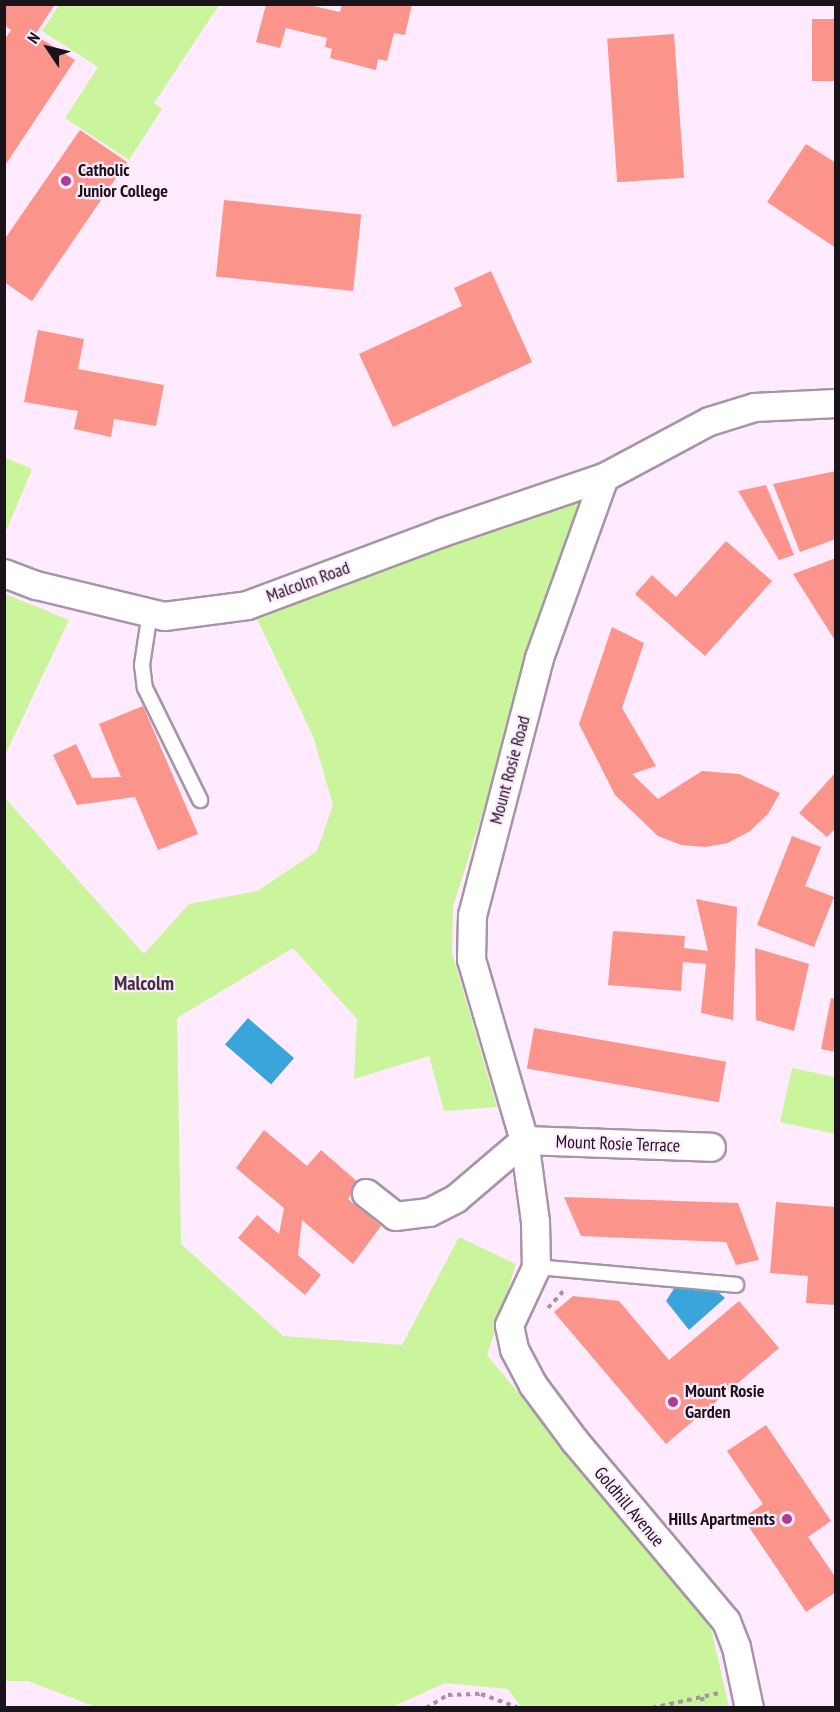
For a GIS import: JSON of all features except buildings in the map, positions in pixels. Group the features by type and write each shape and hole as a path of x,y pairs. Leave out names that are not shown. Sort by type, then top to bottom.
{"street":[{"path":"604,477 720,417 754,407 836,403"},
{"name":"Malcolm Road","path":"4,573 36,585 164,616 247,605 442,532 604,477"},
{"name":"Mount Rosie Road","path":"515,1307 536,1267 535,1221 524,1140 471,959 472,915 539,658 604,477"},
{"path":"366,1193 395,1215 429,1212 456,1198 524,1140"},
{"name":"Mount Rosie Terrace","path":"524,1140 711,1148"},
{"name":"Goldhill Avenue","path":"515,1307 509,1325 514,1349 533,1385 574,1440 726,1621 736,1647 747,1697"}],"lane":[{"path":"150,612 142,664 145,688 200,800"},
{"path":"536,1267 736,1285"}],"path":[{"path":"426,1707 448,1695 481,1694 519,1707"},
{"path":"702,1697 704,1707"},
{"path":"652,1707 702,1697 747,1697"}],"green space":[{"path":"60,4 219,5 154,103 162,109 129,160 65,118 98,67 42,31"},
{"path":"4,457 32,469 7,529 4,528"},
{"path":"582,496 453,907 452,953 497,1107 444,1111 429,1056 354,1079 357,1019 293,948 177,1018 181,1244 283,1336 402,1345 459,1237 516,1264 487,1355 710,1624 729,1707 521,1707 508,1689 445,1683 392,1707 99,1708 28,1681 5,1681 4,797 144,954 189,904 257,891 317,851 333,805 313,736 255,615"},
{"path":"5,594 69,620 5,755"},
{"path":"792,1068 835,1077 835,1134 780,1122"}],"water":[{"path":"248,1018 294,1058 271,1084 225,1044"},
{"path":"675,1287 717,1291 725,1298 689,1330 666,1301"}],"place":[{"name":"Catholic Junior College","path":"66,181"},
{"name":"Mount Rosie Garden","path":"673,1402"},
{"name":"Hills Apartments","path":"787,1519"}],"district":[{"name":"Malcolm","path":"144,983"}]}
